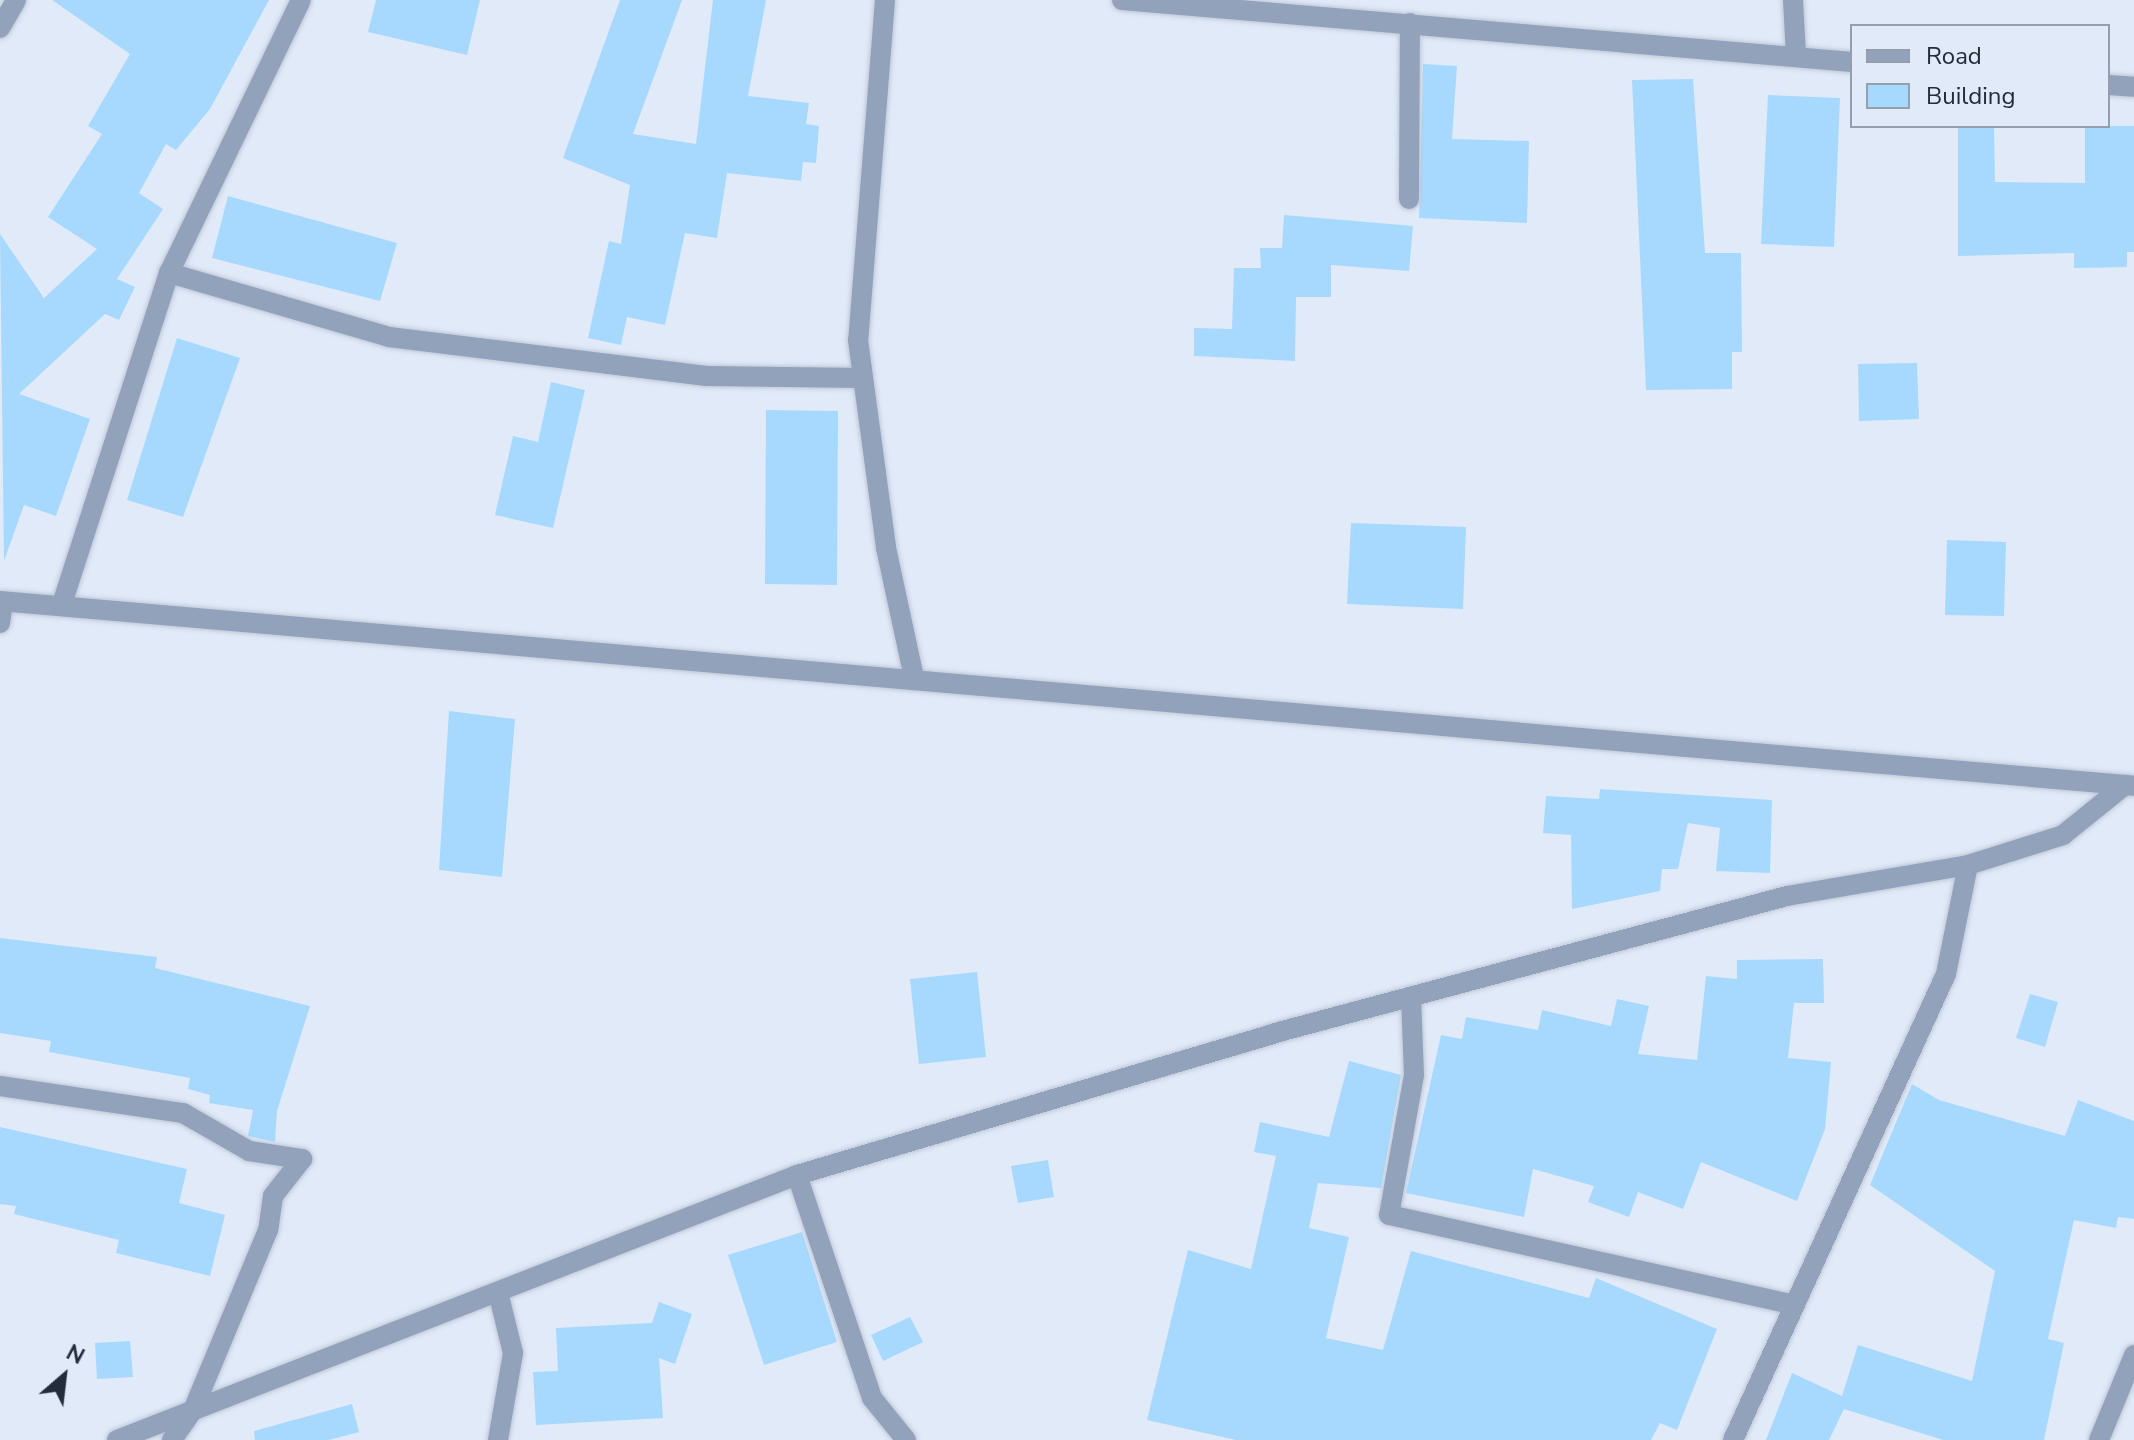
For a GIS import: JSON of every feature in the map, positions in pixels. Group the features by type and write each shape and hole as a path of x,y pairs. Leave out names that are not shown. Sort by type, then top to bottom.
{"street":[{"path":"0,28 16,0"},
{"path":"62,604 169,273 301,0"},
{"path":"885,0 858,340 886,548 914,678"},
{"path":"1122,0 1374,10 1410,23 1850,62"},
{"path":"1793,0 1796,56"},
{"path":"1409,199 1410,23"},
{"path":"2110,85 2134,87"},
{"path":"169,273 389,337 707,376 863,378"},
{"path":"0,623 1,602 62,604 2130,786"},
{"path":"117,1440 797,1175 1411,997 1787,896 1968,865 2063,835 2130,786"},
{"path":"1733,1440 1755,1405 1792,1304 1946,974 1968,865"},
{"path":"1411,997 1414,1075 1389,1215 1792,1304"},
{"path":"0,1086 183,1113 249,1151 302,1159 273,1196 268,1230 193,1410 172,1440"},
{"path":"797,1175 872,1398 906,1440"},
{"path":"498,1292 513,1353 498,1440"},
{"path":"2099,1440 2134,1355"}],"building":[{"path":"52,0 269,0 210,109 176,150 166,144 139,193 163,209 117,279 135,287 119,320 105,314 19,394 90,419 56,516 24,505 4,561 0,234 44,298 97,249 48,217 102,134 88,126 130,54"},
{"path":"376,0 480,0 467,55 368,32"},
{"path":"620,0 682,0 633,134 696,144 713,0 766,0 748,96 809,103 806,124 819,126 816,163 803,162 801,181 727,173 717,238 685,233 665,325 627,317 621,345 588,338 609,241 621,244 630,185 563,158"},
{"path":"1423,64 1457,66 1452,139 1529,141 1527,223 1419,218"},
{"path":"1693,79 1705,253 1741,253 1742,352 1732,352 1732,389 1646,390 1632,80"},
{"path":"1768,95 1840,98 1834,247 1761,244"},
{"path":"2134,126 2134,252 2127,252 2127,267 2074,268 2074,253 1958,256 1958,128 1994,128 1995,182 2085,183 2085,128"},
{"path":"228,196 397,243 380,301 212,258"},
{"path":"1284,215 1413,226 1409,271 1331,265 1331,297 1296,297 1295,361 1194,356 1194,328 1232,329 1234,268 1261,268 1260,248 1282,248"},
{"path":"177,338 240,358 183,517 127,500"},
{"path":"1917,363 1919,419 1859,421 1858,364"},
{"path":"551,382 585,390 553,528 495,515 513,436 538,442"},
{"path":"766,410 838,411 837,585 765,584"},
{"path":"1351,523 1466,527 1463,609 1347,604"},
{"path":"1947,540 2006,542 2004,616 1945,615"},
{"path":"449,711 515,719 502,877 439,870"},
{"path":"1600,789 1772,800 1770,873 1716,871 1720,828 1688,823 1678,869 1662,869 1660,891 1572,909 1571,835 1543,833 1546,796 1599,799"},
{"path":"0,938 157,957 155,968 310,1006 277,1111 275,1142 248,1136 253,1110 209,1103 210,1095 188,1089 190,1078 49,1052 51,1041 0,1033"},
{"path":"1823,959 1824,1003 1794,1003 1788,1058 1831,1062 1825,1129 1797,1201 1701,1162 1683,1209 1638,1192 1629,1217 1588,1202 1594,1186 1533,1169 1524,1217 1406,1193 1441,1035 1462,1039 1466,1017 1538,1030 1542,1010 1611,1026 1617,999 1649,1006 1638,1054 1697,1060 1706,976 1737,979 1737,960"},
{"path":"977,972 986,1057 919,1064 910,979"},
{"path":"2030,994 2058,1002 2045,1047 2016,1038"},
{"path":"1349,1061 1401,1075 1381,1188 1318,1183 1309,1228 1349,1237 1326,1338 1383,1350 1411,1251 1589,1298 1596,1278 1717,1329 1677,1430 1660,1423 1651,1440 1236,1440 1147,1420 1188,1250 1251,1269 1276,1156 1254,1152 1260,1122 1329,1137"},
{"path":"1912,1084 1939,1100 2065,1136 2078,1100 2134,1121 2134,1219 2118,1217 2116,1228 2074,1220 2048,1339 2064,1343 2044,1440 1943,1440 1844,1409 1829,1440 1766,1440 1792,1373 1842,1396 1858,1345 1972,1381 1995,1271 1870,1185"},
{"path":"0,1127 187,1169 179,1203 225,1215 210,1276 116,1253 119,1240 14,1214 16,1206 0,1204"},
{"path":"1048,1160 1054,1197 1018,1203 1011,1166"},
{"path":"802,1232 837,1342 764,1365 728,1255"},
{"path":"659,1302 692,1314 675,1364 659,1358 663,1418 536,1425 533,1372 558,1371 556,1328 652,1323"},
{"path":"910,1317 923,1342 883,1361 871,1335"},
{"path":"130,1341 133,1377 97,1379 95,1343"},
{"path":"352,1404 359,1432 329,1440 255,1440 254,1431"}]}
